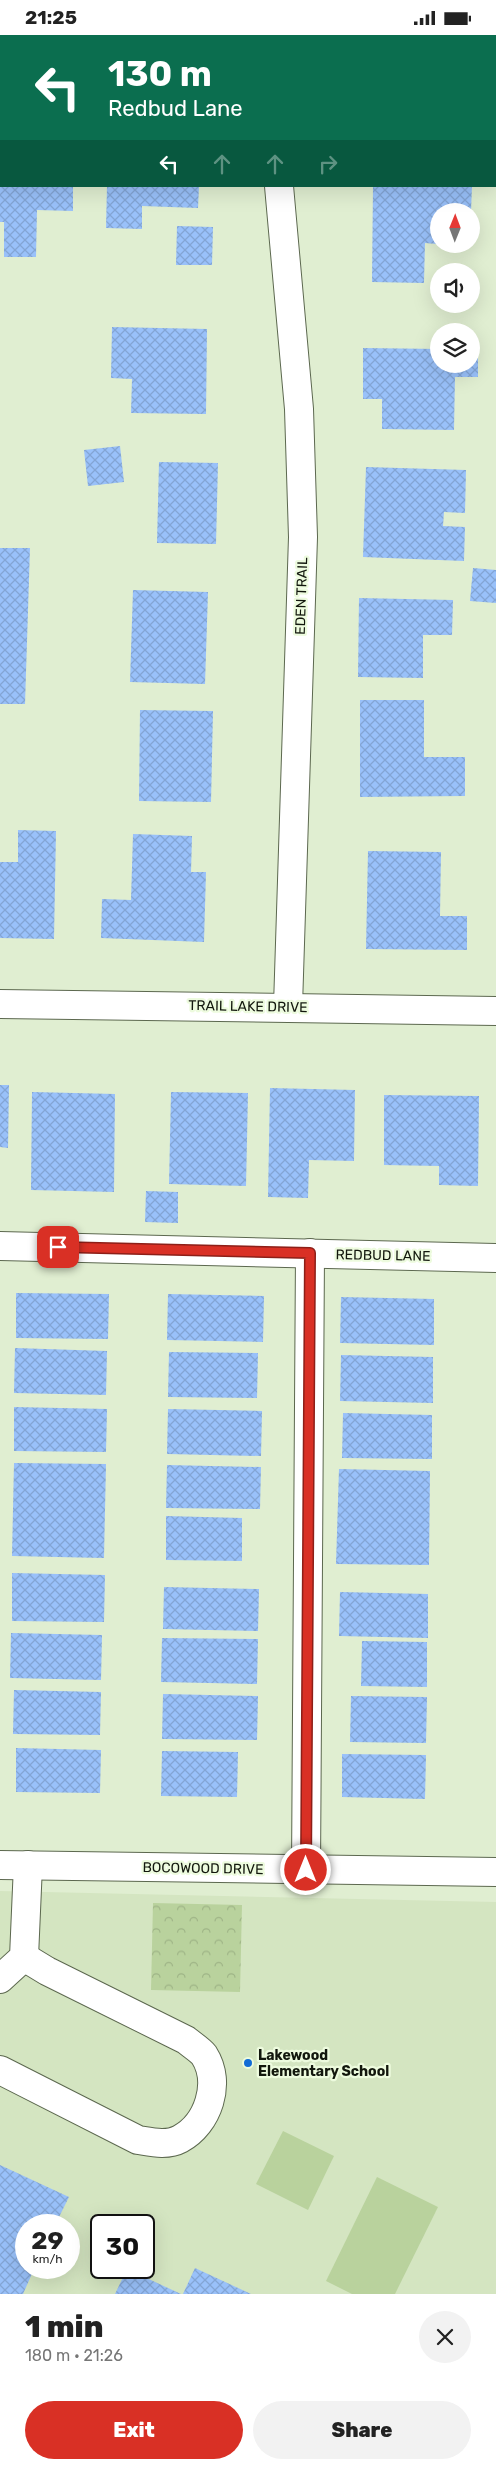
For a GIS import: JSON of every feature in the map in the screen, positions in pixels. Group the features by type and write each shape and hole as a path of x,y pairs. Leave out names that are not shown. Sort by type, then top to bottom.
{"street":[{"name":"EDEN TRAIL","path":"279,187 299,409 303,537 288,1006"},
{"name":"TRAIL LAKE DRIVE","path":"0,1004 288,1006 496,1011"},
{"name":"REDBUD LANE","path":"0,1246 496,1258"},
{"path":"306,1870 310,1253"},
{"name":"BOCOWOOD DRIVE","path":"0,1865 496,1872"},
{"path":"0,1979 24,1957 28,1865"},
{"path":"0,2070 138,2140 160,2143 179,2139 194,2127 209,2107 212,2094 211,2073 203,2055 186,2040 48,1971 24,1957"}],"shaded area":[{"name":"Lakewood Elementary School","path":"0,1891 496,1902 496,2294 0,2294"}],"green space":[{"path":"153,1903 242,1905 240,1992 151,1990"},
{"path":"283,2131 334,2156 308,2210 256,2184"},
{"path":"377,2177 438,2207 395,2294 352,2294 326,2281"}],"building":[{"path":"0,187 73,187 73,211 37,210 36,257 4,257 4,222 0,222"},
{"path":"107,187 199,187 198,208 142,206 142,229 106,228"},
{"path":"373,187 472,187 471,203 430,203 430,243 425,243 424,283 372,282"},
{"path":"177,226 213,227 212,265 176,265"},
{"path":"112,327 207,329 206,414 131,413 132,379 111,378"},
{"path":"363,348 430,349 430,373 478,373 478,377 455,377 454,430 382,429 382,399 363,399"},
{"path":"120,446 124,482 88,486 84,450"},
{"path":"159,462 218,463 216,544 157,543"},
{"path":"366,467 466,470 465,513 444,512 443,526 465,527 464,561 363,557"},
{"path":"0,548 30,548 25,704 0,704"},
{"path":"473,568 496,570 496,603 470,601"},
{"path":"133,590 208,592 205,684 130,682"},
{"path":"359,598 453,600 452,635 423,635 423,678 358,677"},
{"path":"360,700 424,700 424,757 465,757 465,796 360,797"},
{"path":"140,710 213,711 211,802 139,801"},
{"path":"18,830 56,831 54,939 0,938 0,862 18,862"},
{"path":"133,834 192,836 191,872 206,872 204,942 101,938 102,899 131,900"},
{"path":"368,851 441,852 440,916 467,916 467,950 366,949"},
{"path":"0,1085 9,1085 8,1148 0,1147"},
{"path":"270,1088 355,1090 354,1161 309,1160 308,1198 268,1197"},
{"path":"32,1092 115,1094 114,1192 31,1190"},
{"path":"171,1092 248,1093 246,1186 169,1184"},
{"path":"384,1095 479,1096 478,1186 439,1185 439,1166 384,1165"},
{"path":"146,1191 178,1192 178,1223 145,1222"},
{"path":"16,1293 109,1294 108,1339 16,1338"},
{"path":"168,1294 264,1296 263,1342 167,1340"},
{"path":"341,1297 434,1299 434,1345 340,1343"},
{"path":"15,1348 107,1351 106,1395 14,1393"},
{"path":"169,1352 258,1353 257,1398 168,1397"},
{"path":"341,1355 433,1357 433,1403 340,1401"},
{"path":"14,1407 107,1409 106,1452 14,1451"},
{"path":"168,1409 262,1411 261,1456 167,1454"},
{"path":"343,1413 432,1415 432,1459 342,1458"},
{"path":"14,1463 106,1464 104,1558 12,1556"},
{"path":"167,1465 261,1467 260,1509 166,1508"},
{"path":"339,1469 430,1471 429,1565 336,1564"},
{"path":"166,1516 242,1518 242,1561 166,1560"},
{"path":"12,1573 105,1575 104,1622 12,1621"},
{"path":"164,1587 259,1589 258,1631 163,1629"},
{"path":"340,1592 428,1594 428,1638 339,1636"},
{"path":"11,1633 102,1635 101,1680 10,1678"},
{"path":"162,1638 258,1639 257,1684 161,1682"},
{"path":"362,1641 427,1642 427,1687 361,1686"},
{"path":"14,1690 101,1692 100,1735 13,1734"},
{"path":"163,1694 258,1696 257,1740 162,1739"},
{"path":"351,1696 427,1697 426,1743 350,1742"},
{"path":"16,1748 101,1750 100,1793 16,1792"},
{"path":"162,1751 238,1752 237,1797 161,1796"},
{"path":"342,1754 426,1755 425,1799 342,1797"},
{"path":"0,2165 69,2197 60,2214 15,2214 15,2279 30,2279 23,2294 0,2294"},
{"path":"195,2268 251,2294 183,2294"},
{"path":"122,2279 149,2279 181,2294 115,2294"}],"place":[{"name":"Lakewood Elementary School","path":"248,2063"}],"route":[{"path":"58,1247 310,1253 306,1870"}]}
